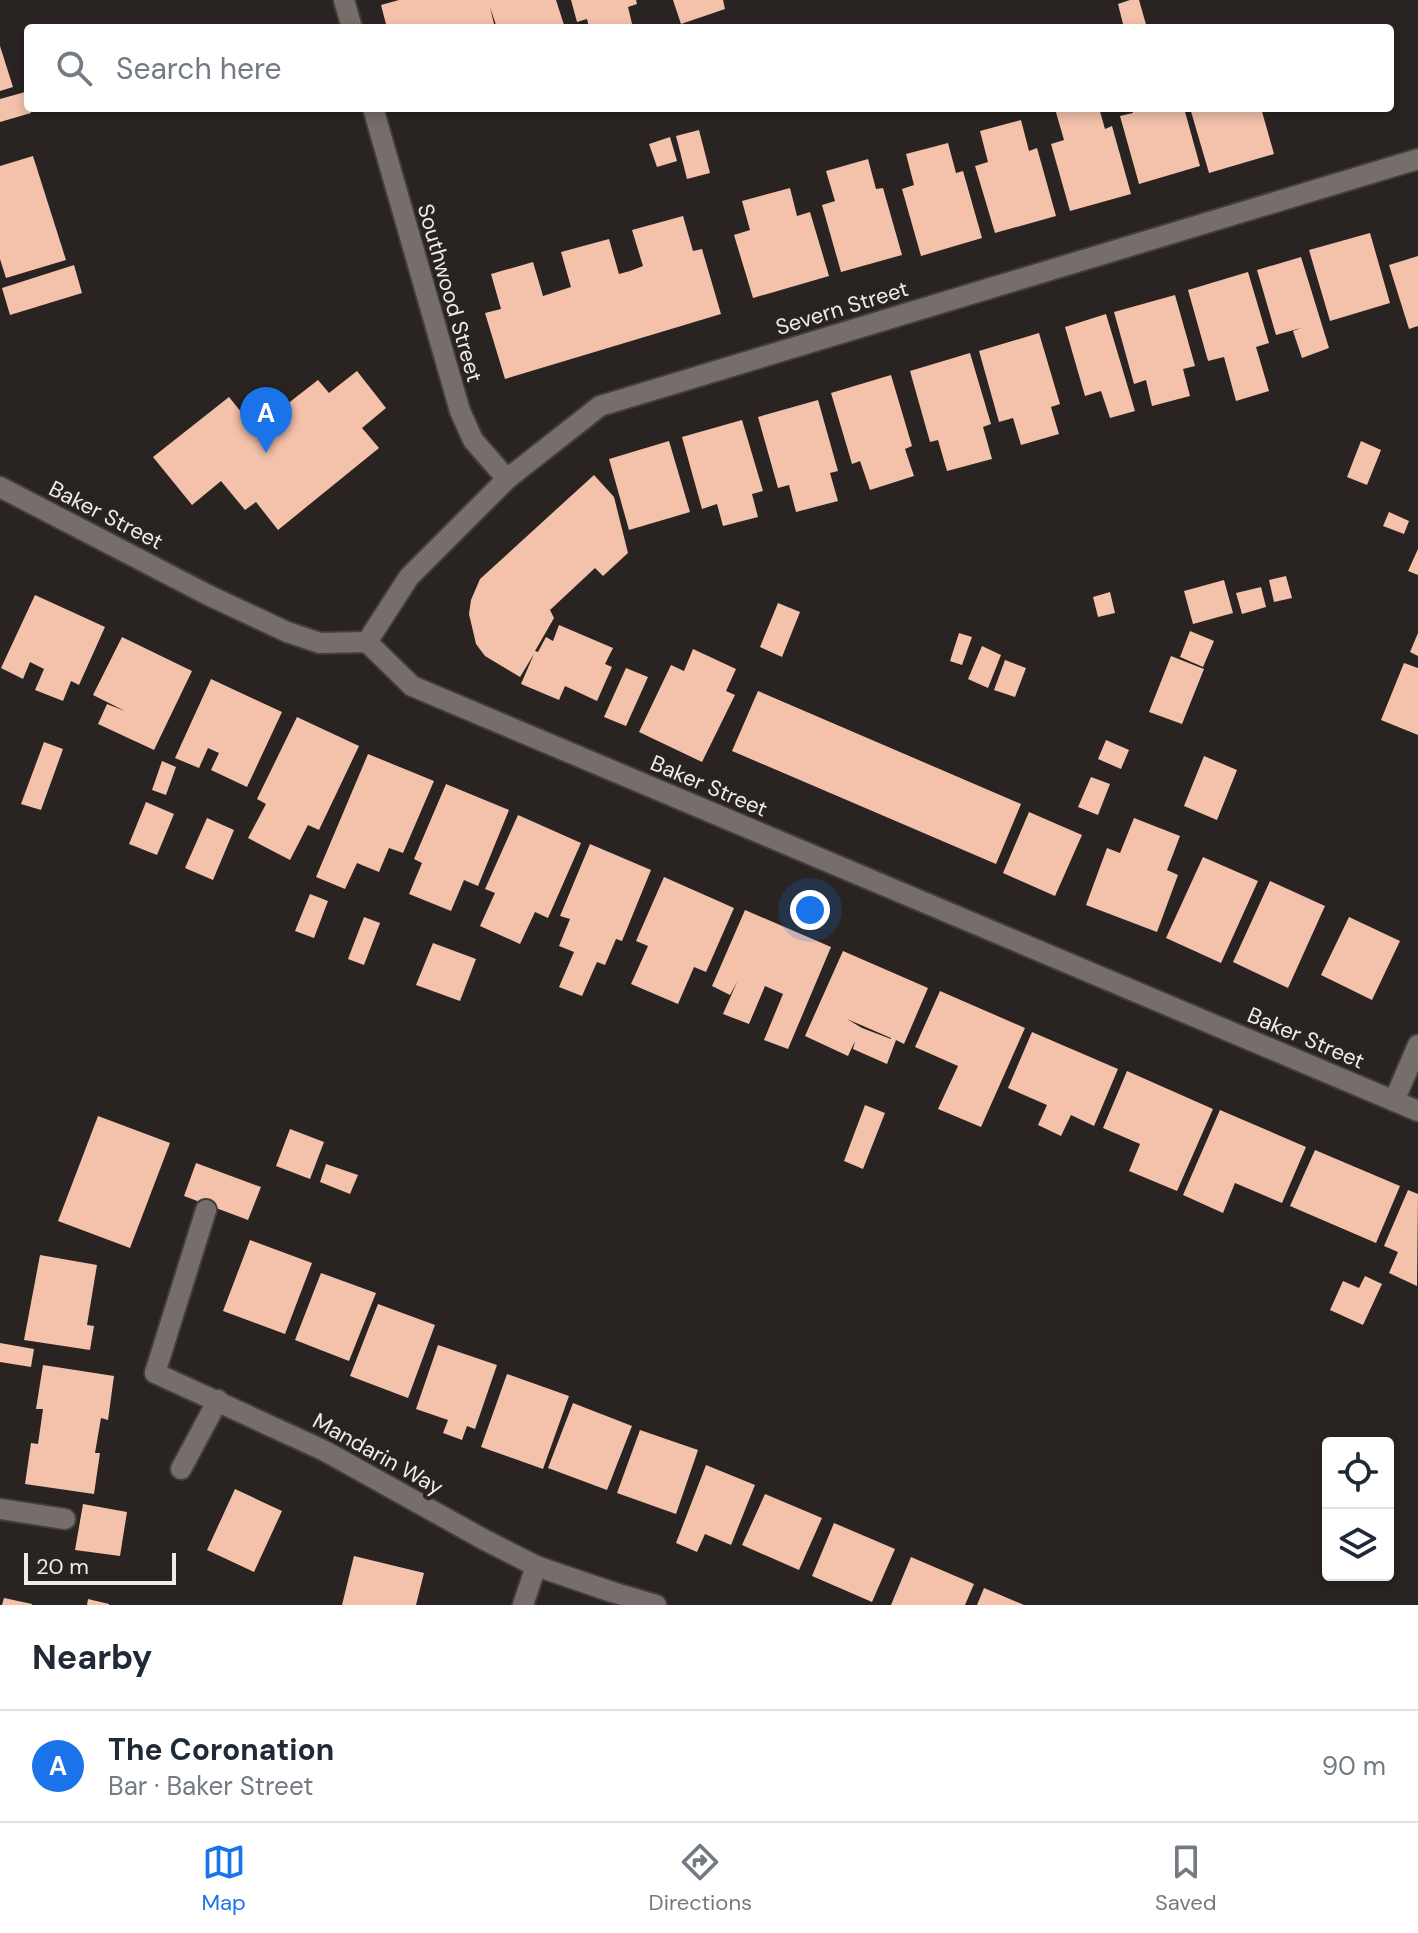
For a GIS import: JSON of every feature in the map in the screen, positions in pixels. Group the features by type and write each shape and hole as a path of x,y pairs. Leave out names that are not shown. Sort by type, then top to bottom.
{"street":[{"path":"344,0 351,24"},
{"name":"Southwood Street","path":"374,112 460,411 473,440 507,479"},
{"name":"Severn Street","path":"367,642 409,577 507,479 600,406 1418,159"},
{"name":"Baker Street","path":"0,487 208,595 287,632 320,643 367,642 412,686 1418,1111"},
{"path":"1394,1101 1418,1045"},
{"name":"Mandarin Way","path":"206,1210 155,1373 325,1451 536,1566 656,1605"},
{"path":"181,1469 218,1400"},
{"path":"0,1509 65,1519"},
{"path":"523,1605 536,1566"}],"building":[{"path":"399,0 556,0 564,24 496,24 490,7 494,24 386,24 381,5"},
{"path":"571,0 636,0 637,4 628,7 632,24 588,24 587,19 577,22"},
{"path":"673,0 723,0 725,9 681,24"},
{"path":"1139,0 1146,24 1123,24 1118,4"},
{"path":"0,46 13,87 0,91"},
{"path":"24,92 24,112 31,113 0,122 0,99"},
{"path":"1056,112 1100,112 1105,129 1112,126 1131,194 1070,211 1051,144 1064,140"},
{"path":"1185,112 1200,166 1139,184 1120,116"},
{"path":"1191,112 1262,112 1274,154 1209,173"},
{"path":"1021,120 1029,151 1037,148 1056,216 995,233 975,166 988,162 980,131"},
{"path":"699,130 710,173 687,179 676,136"},
{"path":"670,137 677,161 657,167 649,144"},
{"path":"948,143 956,173 963,171 982,238 921,256 902,189 914,185 906,154"},
{"path":"33,156 66,260 6,278 0,259 0,166"},
{"path":"868,159 876,189 883,188 902,255 841,272 822,205 835,201 826,171"},
{"path":"790,188 797,216 810,212 829,276 753,298 734,235 750,230 742,201"},
{"path":"683,216 693,251 702,249 721,314 505,379 485,313 501,309 491,274 533,262 543,296 571,287 561,252 609,239 619,274 630,271 643,266 632,230"},
{"path":"1370,233 1390,303 1330,321 1309,250"},
{"path":"1418,256 1418,326 1409,329 1389,265"},
{"path":"1301,257 1329,348 1302,358 1293,331 1301,328 1276,335 1257,270"},
{"path":"74,265 82,293 10,315 2,288"},
{"path":"1248,272 1269,343 1256,347 1269,391 1236,401 1224,357 1208,361 1188,290"},
{"path":"1175,295 1195,366 1183,369 1190,396 1152,406 1146,380 1134,384 1114,312"},
{"path":"1106,314 1135,411 1110,418 1101,391 1085,396 1065,327"},
{"path":"1039,333 1060,404 1051,407 1059,434 1021,445 1013,418 999,422 979,351"},
{"path":"970,353 991,424 983,427 992,459 947,471 938,440 930,442 910,371"},
{"path":"357,371 386,408 362,428 379,448 278,530 256,502 245,510 221,481 192,505 153,457 229,397 255,429 318,380 329,393"},
{"path":"891,375 912,446 905,449 914,476 870,490 860,461 852,464 831,393"},
{"path":"818,400 838,471 830,473 838,501 796,512 789,485 778,488 758,417"},
{"path":"742,420 763,491 752,494 758,517 723,526 717,504 702,509 682,437"},
{"path":"669,441 690,512 629,530 609,459"},
{"path":"1361,441 1381,450 1367,485 1347,477"},
{"path":"594,475 614,497 628,553 603,576 595,568 550,610 554,618 535,651 538,652 546,637 553,641 559,625 613,648 605,664 612,667 597,701 565,686 559,700 521,684 534,654 520,677 485,656 476,644 469,614 471,600 480,579"},
{"path":"1389,512 1409,521 1404,534 1383,526"},
{"path":"1418,549 1418,575 1408,571"},
{"path":"1286,576 1292,598 1274,602 1269,580"},
{"path":"1224,580 1233,613 1193,624 1184,591"},
{"path":"1261,587 1266,607 1242,614 1236,593"},
{"path":"1110,592 1115,613 1098,617 1093,597"},
{"path":"35,595 105,627 79,685 71,681 63,701 35,690 44,669 30,662 23,679 1,668"},
{"path":"778,603 800,612 782,657 760,647"},
{"path":"1190,631 1214,641 1203,667 1180,657"},
{"path":"959,633 972,637 962,665 950,661"},
{"path":"1418,633 1418,656 1410,652"},
{"path":"122,637 192,671 154,750 98,724 107,704 125,711 93,695"},
{"path":"982,646 1001,655 988,688 968,679"},
{"path":"693,649 736,669 726,691 735,695 702,762 639,732 671,665 684,671"},
{"path":"1171,656 1204,669 1182,724 1149,712"},
{"path":"1005,660 1026,668 1015,697 994,690"},
{"path":"1404,663 1418,668 1418,735 1381,720"},
{"path":"626,668 648,677 626,726 604,717"},
{"path":"211,679 282,712 247,787 211,770 219,753 208,748 199,768 175,758"},
{"path":"758,691 1021,804 996,864 732,751"},
{"path":"297,717 359,746 319,830 308,825 290,860 248,838 266,804 257,799"},
{"path":"1106,740 1129,750 1121,769 1098,759"},
{"path":"44,742 63,749 41,810 21,804"},
{"path":"368,754 434,781 403,853 389,848 379,872 357,863 345,889 316,877"},
{"path":"1204,756 1237,770 1217,820 1184,806"},
{"path":"162,761 176,767 166,795 152,790"},
{"path":"1091,777 1110,784 1098,815 1078,807"},
{"path":"446,784 509,810 478,886 464,880 451,911 409,894 422,863 414,859"},
{"path":"146,802 174,814 157,855 129,844"},
{"path":"1029,812 1082,835 1055,896 1003,873"},
{"path":"518,815 581,843 548,918 535,912 520,944 480,926 495,893 485,889"},
{"path":"207,818 234,830 213,880 185,868"},
{"path":"1134,818 1180,836 1167,870 1178,875 1157,932 1086,905 1107,848 1120,853"},
{"path":"590,844 651,870 622,941 616,939 605,965 597,962 582,996 559,987 574,952 559,946 570,919 560,916"},
{"path":"1203,857 1258,881 1221,963 1166,938"},
{"path":"664,877 734,908 706,972 694,967 678,1004 631,984 648,946 636,941"},
{"path":"1270,881 1325,906 1288,988 1233,962"},
{"path":"310,894 328,901 314,938 295,931"},
{"path":"745,910 831,947 788,1049 764,1040 783,994 765,986 749,1024 723,1014 737,982 730,995 712,986"},
{"path":"364,917 380,923 364,965 348,959"},
{"path":"1349,917 1400,941 1372,1000 1321,975"},
{"path":"433,943 476,959 460,1001 416,985"},
{"path":"843,951 928,988 904,1044 896,1040 887,1064 853,1049 855,1041 848,1056 805,1036","holes":["847,1019 891,1038 862,1028"]},
{"path":"940,991 1025,1028 981,1127 938,1109 958,1066 915,1047"},
{"path":"1032,1032 1118,1069 1094,1126 1071,1115 1061,1136 1038,1125 1047,1105 1008,1088"},
{"path":"1127,1071 1213,1109 1177,1191 1129,1171 1140,1144 1103,1128"},
{"path":"865,1105 885,1113 863,1169 844,1161"},
{"path":"1220,1110 1306,1147 1282,1203 1235,1183 1223,1213 1183,1195"},
{"path":"98,1116 170,1143 130,1248 58,1221"},
{"path":"290,1129 324,1142 310,1179 276,1166"},
{"path":"1315,1150 1400,1186 1376,1243 1290,1206"},
{"path":"196,1163 261,1187 248,1220 184,1196"},
{"path":"326,1164 358,1175 350,1194 320,1182"},
{"path":"1408,1190 1418,1194 1417,1286 1389,1273 1398,1252 1384,1246"},
{"path":"250,1240 312,1263 285,1334 223,1311"},
{"path":"40,1255 97,1265 87,1325 94,1326 90,1350 24,1340"},
{"path":"321,1273 376,1293 349,1361 295,1340"},
{"path":"1365,1276 1382,1284 1363,1325 1330,1310 1343,1281 1359,1288"},
{"path":"378,1304 435,1325 408,1398 350,1376"},
{"path":"0,1343 34,1349 31,1367 0,1362"},
{"path":"438,1345 497,1365 475,1429 467,1426 462,1440 443,1433 448,1420 416,1409"},
{"path":"43,1365 114,1376 108,1420 101,1418 95,1453 100,1453 94,1494 25,1484 31,1443 38,1444 43,1409 36,1409"},
{"path":"507,1374 569,1396 543,1469 481,1447"},
{"path":"573,1403 632,1426 607,1490 548,1468"},
{"path":"640,1430 698,1450 676,1514 617,1493"},
{"path":"706,1465 755,1485 731,1545 705,1534 697,1552 676,1543"},
{"path":"235,1489 282,1511 254,1572 207,1550"},
{"path":"765,1494 822,1518 799,1570 742,1545"},
{"path":"83,1504 127,1512 120,1556 75,1550"},
{"path":"834,1523 895,1549 872,1602 812,1576"},
{"path":"354,1556 424,1573 416,1605 342,1605"},
{"path":"911,1557 974,1584 965,1605 891,1605"},
{"path":"984,1588 1024,1605 977,1605"},
{"path":"4,1598 32,1604 32,1605 2,1605"},
{"path":"88,1599 109,1604 109,1605 87,1605"}],"place":[{"name":"The Coronation","path":"266,453"}]}
